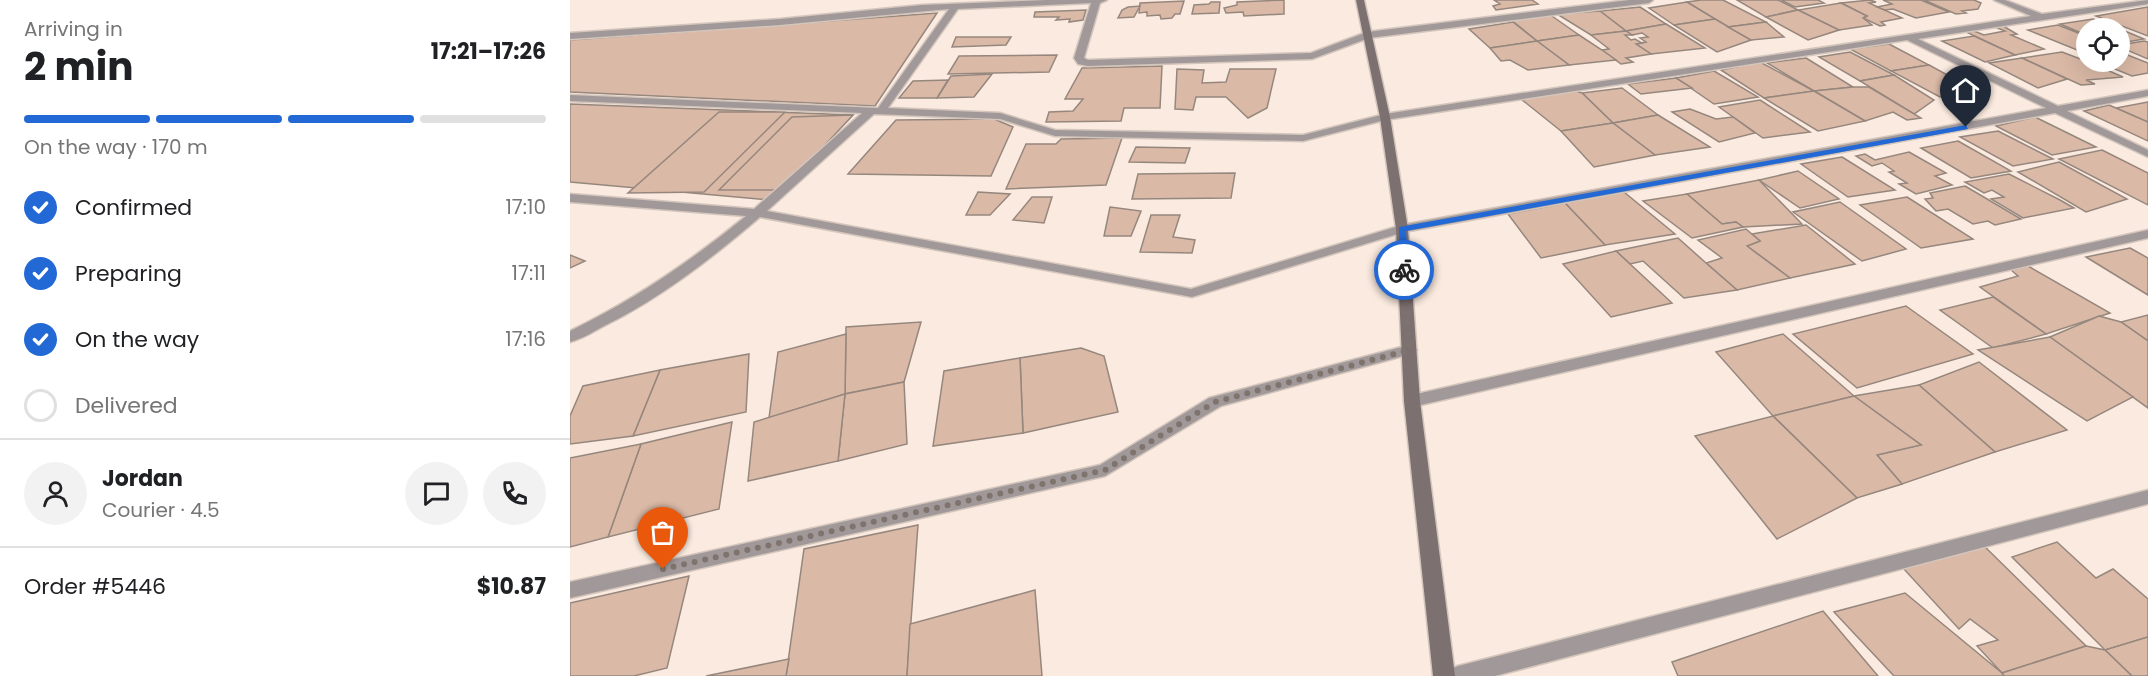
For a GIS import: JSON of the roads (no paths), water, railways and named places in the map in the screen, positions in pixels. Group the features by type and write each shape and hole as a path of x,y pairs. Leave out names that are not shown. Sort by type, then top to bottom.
{"street":[{"path":"570,36 955,7 1103,0"},
{"path":"1360,0 1384,117 1402,229 1412,401 1444,676"},
{"path":"1095,1 1079,58 1081,62 1312,56 1367,35 1649,0"},
{"path":"1998,0 2043,18"},
{"path":"570,98 1000,116 1012,118 1037,130 1055,133 1303,138 1384,117 2148,1"},
{"path":"570,337 651,293 759,213 876,111 955,7"},
{"path":"1909,38 2148,154"},
{"path":"570,198 759,213 1192,293 1402,229 2148,93"},
{"path":"1412,401 2148,234"},
{"path":"570,590 1105,470 1215,402 1409,350"},
{"path":"1458,676 2148,497"}]}
